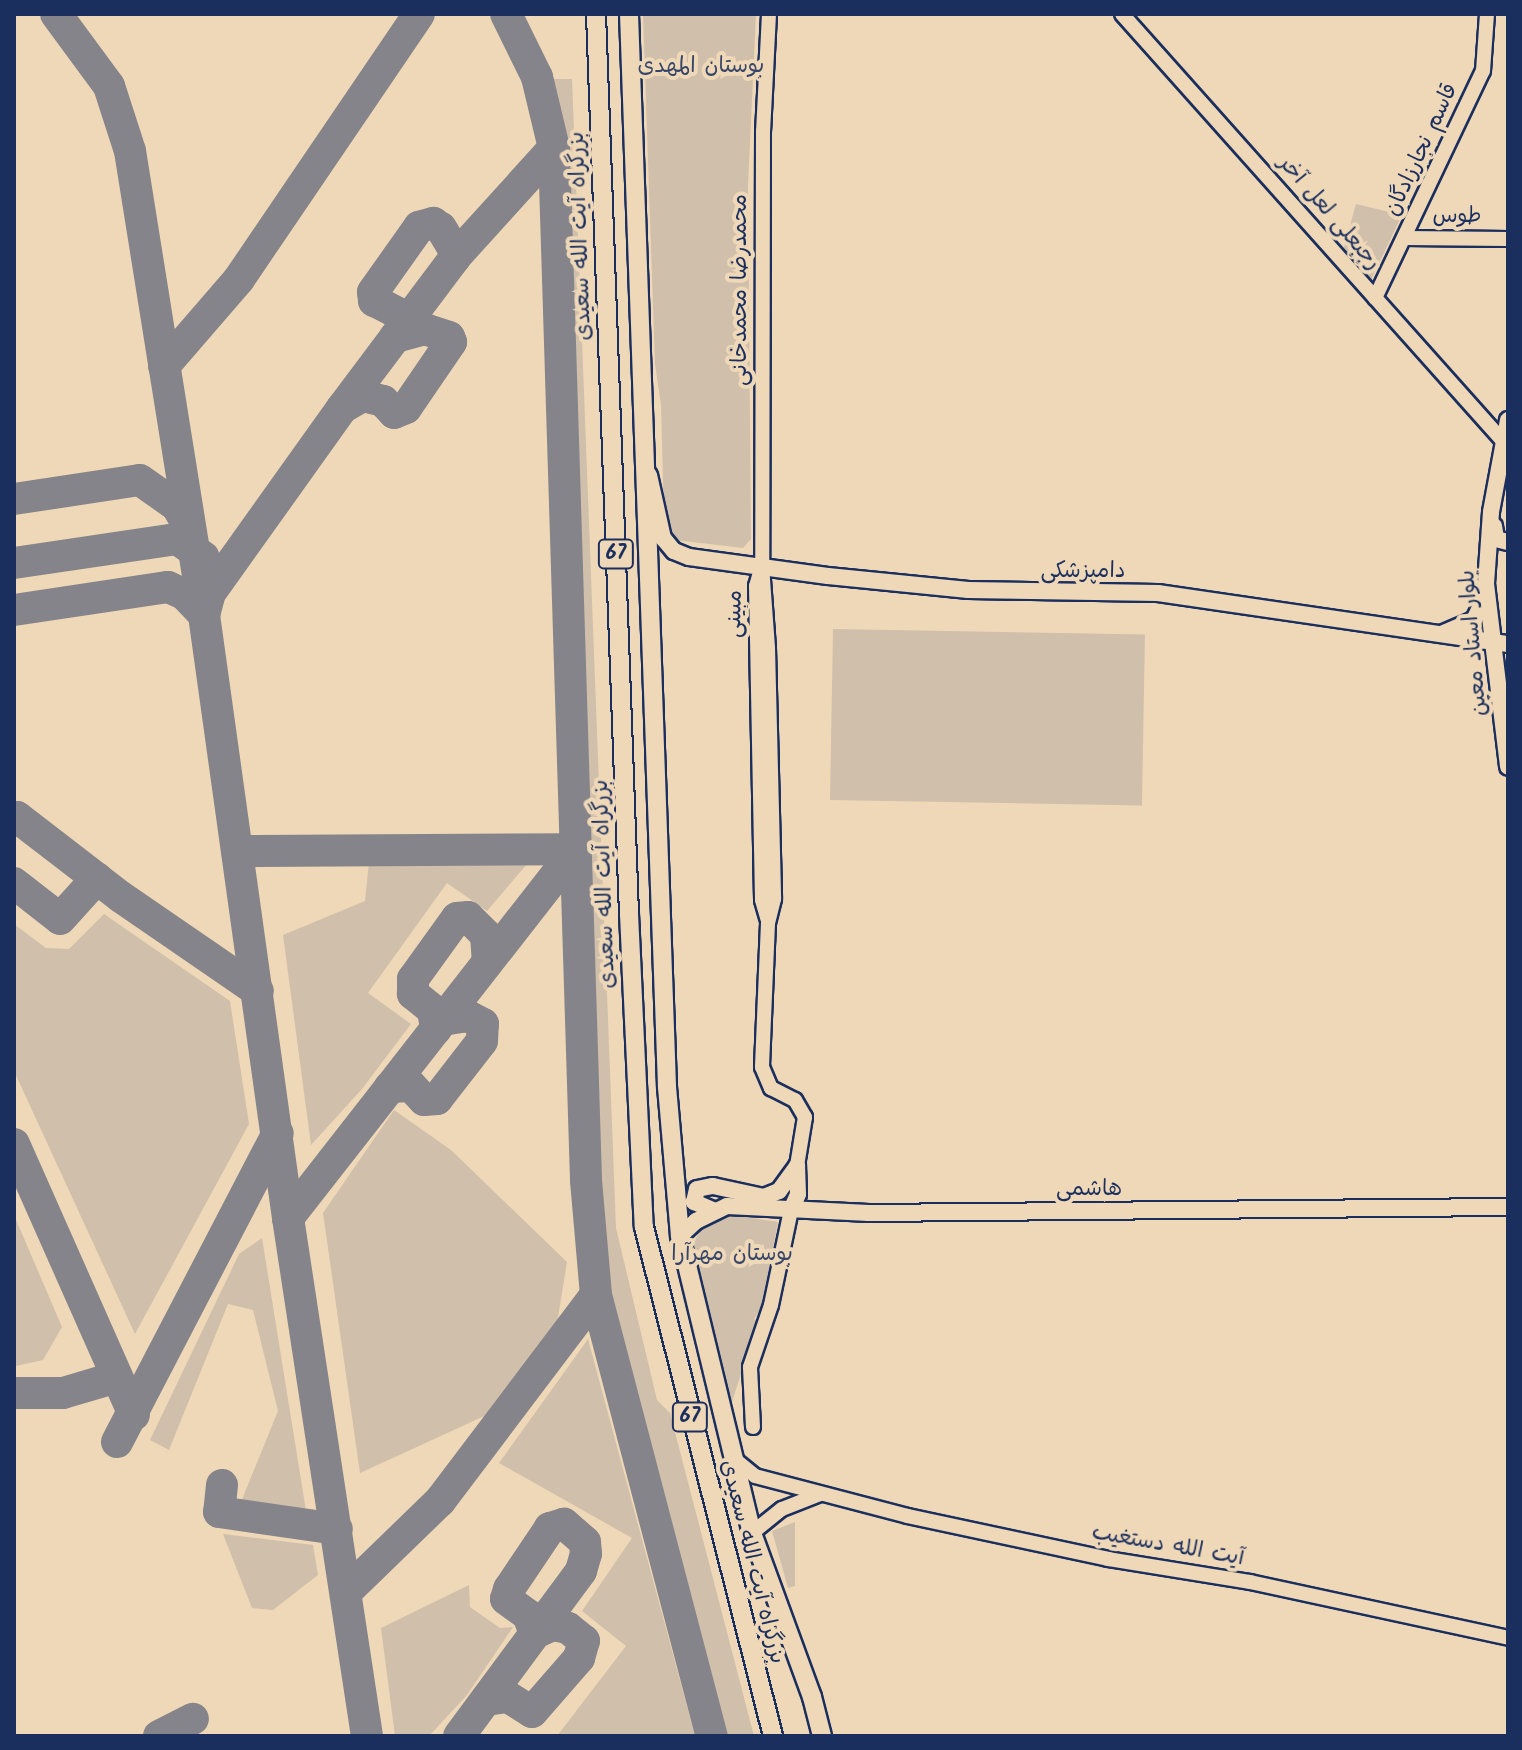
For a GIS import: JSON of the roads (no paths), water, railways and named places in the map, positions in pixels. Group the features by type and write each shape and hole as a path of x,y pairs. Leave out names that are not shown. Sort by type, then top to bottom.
{"highway":[{"name":"بزرگراه آیت الله سعیدی","path":"596,14 629,914 644,1227 773,1736"},
{"name":"بزرگراه آیت الله سعیدی","path":"629,14 667,1087 680,1236 752,1533 812,1697 822,1736"}],"main road":[{"name":"بلوار استاد معین","path":"1508,420 1491,512 1487,593 1501,644 1508,766"},
{"name":"دامپزشکی","path":"645,465 653,486 663,538 674,551 689,557 968,590 1158,593 1501,644"},
{"path":"1491,512 1496,539 1508,542"},
{"path":"1439,635 1474,620 1487,593"},
{"path":"713,1210 700,1208 694,1202 697,1189 713,1186 764,1197 779,1191 797,1166"},
{"path":"791,1210 798,1194 797,1166"},
{"name":"هاشمی","path":"713,1210 727,1206 791,1210 1053,1213 1508,1207"},
{"path":"680,1236 713,1210"}],"street":[{"name":"محمدرضا محمدخانی","path":"762,566 763,131 769,14"},
{"name":"رجبعلی لعل آخر","path":"1122,14 1503,441"},
{"name":"قاسم نجارزادگان","path":"1375,298 1485,64 1487,14"},
{"name":"طوس","path":"1405,238 1508,239"},
{"name":"مبینی","path":"762,566 766,586 763,655 774,899 768,923 762,1067 771,1088 795,1100 805,1117 797,1166"},
{"path":"753,1427 750,1367 771,1305 791,1210"},
{"name":"آیت الله دستغیب","path":"732,1458 755,1476 908,1516 1093,1556 1250,1582 1508,1638"},
{"path":"752,1533 782,1509 822,1493"}],"park label":[{"name":"بوستان المهدی","path":"701,67"},
{"name":"بوستان مهرآرا","path":"732,1255"}]}
